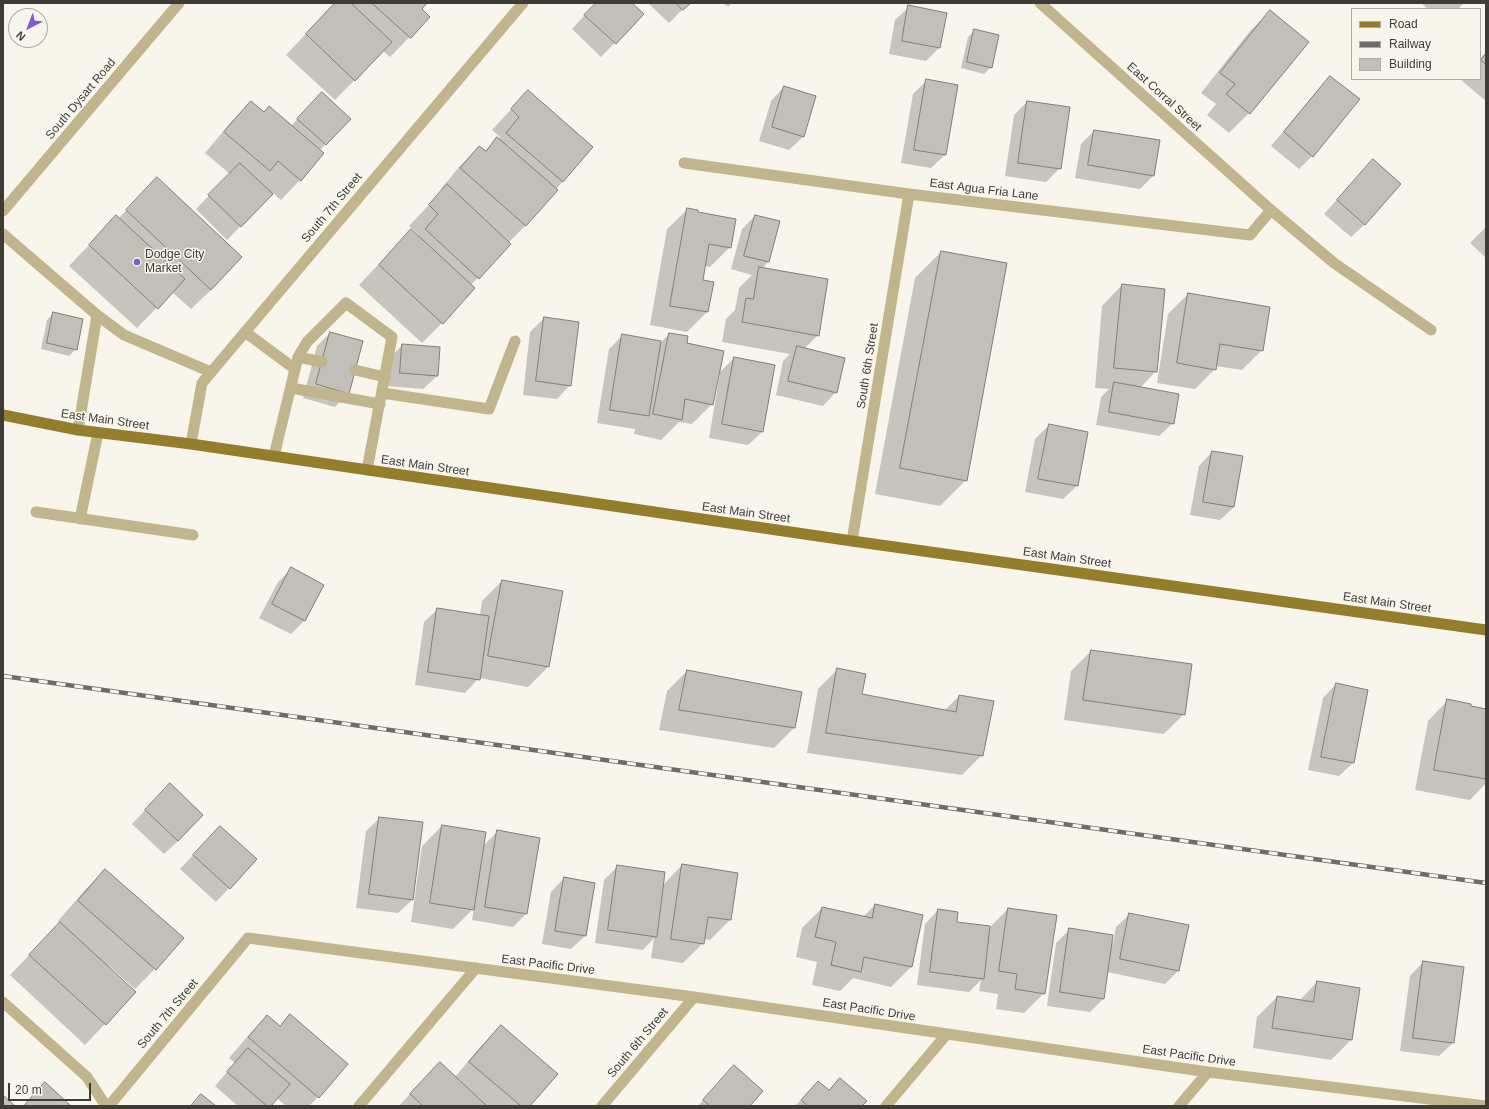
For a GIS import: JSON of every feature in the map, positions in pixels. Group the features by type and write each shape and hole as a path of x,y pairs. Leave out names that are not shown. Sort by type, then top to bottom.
{"main road":[{"name":"East Main Street","path":"3,415 98,433 191,444 852,541 1486,630"}],"street":[{"name":"South Dysart Road","path":"3,211 179,3"},
{"name":"South 7th Street","path":"191,444 202,383 523,3"},
{"name":"East Corral Street","path":"1040,3 1271,210 1334,262 1431,330"},
{"name":"East Agua Fria Lane","path":"684,162 909,194 1250,235 1271,210"},
{"name":"South 6th Street","path":"852,541 909,194"},
{"path":"3,234 97,315 124,335 211,372"},
{"path":"274,456 298,357 307,342 346,303 392,337 367,470"},
{"path":"78,430 97,315"},
{"path":"246,332 295,370"},
{"path":"382,392 489,409 515,341"},
{"path":"298,357 322,362"},
{"path":"355,370 385,377"},
{"path":"291,388 380,404"},
{"path":"80,519 98,433"},
{"path":"36,512 193,535"},
{"name":"South 7th Street","path":"108,1106 248,938"},
{"name":"East Pacific Drive","path":"248,938 694,997 946,1035 1208,1072 1486,1106"},
{"path":"359,1106 476,968"},
{"name":"South 6th Street","path":"602,1106 694,997"},
{"path":"3,1002 87,1077 108,1106"},
{"path":"886,1106 946,1035"},
{"path":"1179,1106 1208,1072"}],"building":[{"path":"335,3 351,3 392,42 355,81 306,34"},
{"path":"372,3 427,3 422,9 430,17 411,38"},
{"path":"596,3 632,3 644,14 616,44 584,15"},
{"path":"676,3 691,3 683,10"},
{"path":"908,5 947,13 940,48 902,41"},
{"path":"1270,10 1309,42 1250,114 1226,94 1235,84 1220,73"},
{"path":"974,29 999,35 992,68 967,62"},
{"path":"1486,54 1486,65 1481,60"},
{"path":"1330,76 1360,99 1313,157 1284,132"},
{"path":"926,79 958,85 946,155 914,150"},
{"path":"784,86 816,96 804,137 772,127"},
{"path":"528,90 593,147 563,182 506,133 519,117 511,109"},
{"path":"322,92 351,119 326,145 297,119"},
{"path":"251,101 264,112 269,106 324,153 301,181 278,161 270,171 224,132"},
{"path":"1027,101 1070,107 1061,169 1018,163"},
{"path":"1094,130 1160,140 1154,176 1088,165"},
{"path":"497,137 558,190 526,226 460,168 479,146 486,151"},
{"path":"1373,159 1401,184 1365,225 1337,200"},
{"path":"240,163 273,194 241,227 208,195"},
{"path":"157,177 242,257 211,290 126,210"},
{"path":"447,184 511,244 479,279 425,229 438,214 429,205"},
{"path":"687,208 698,210 698,212 736,219 731,248 709,244 703,280 714,282 708,312 670,306"},
{"name":"Dodge City Market","path":"116,215 185,279 158,309 89,245"},
{"path":"755,215 780,221 769,262 744,256"},
{"path":"411,229 475,288 443,324 379,265"},
{"path":"941,251 1007,263 967,481 900,468"},
{"path":"759,267 828,279 819,336 742,322 746,298 753,299"},
{"path":"1122,284 1165,289 1157,372 1114,368"},
{"path":"1188,293 1270,307 1263,351 1220,344 1216,370 1177,363"},
{"path":"53,312 83,319 77,350 47,343"},
{"path":"544,317 579,322 571,386 536,381"},
{"path":"330,332 363,341 349,394 316,384"},
{"path":"669,333 688,336 687,343 724,351 713,405 685,399 682,420 653,414"},
{"path":"622,334 661,341 649,416 610,410"},
{"path":"402,344 440,347 438,376 400,373"},
{"path":"797,346 845,358 837,393 788,381"},
{"path":"734,357 775,365 763,432 722,424"},
{"path":"1114,382 1179,394 1174,424 1109,412"},
{"path":"1049,424 1088,432 1078,486 1038,479"},
{"path":"1212,451 1243,456 1234,507 1203,502"},
{"path":"291,567 324,585 305,621 272,604"},
{"path":"502,580 563,591 549,667 488,656"},
{"path":"437,608 489,616 480,680 428,672"},
{"path":"1091,650 1192,664 1185,715 1083,700"},
{"path":"837,668 866,674 862,694 956,712 959,695 994,701 983,756 826,733"},
{"path":"687,670 802,692 795,728 679,710"},
{"path":"1336,683 1368,690 1354,763 1321,757"},
{"path":"1447,699 1486,709 1486,779 1434,770"},
{"path":"170,783 203,815 178,841 145,810"},
{"path":"379,817 423,822 413,900 369,894"},
{"path":"442,825 486,832 474,910 430,903"},
{"path":"220,826 257,859 230,889 193,855"},
{"path":"497,830 540,838 527,914 485,907"},
{"path":"682,864 738,873 731,920 708,917 704,944 671,939"},
{"path":"617,865 665,872 657,937 608,930"},
{"path":"105,869 184,938 156,970 78,901"},
{"path":"564,877 595,883 586,936 555,931"},
{"path":"875,904 923,915 912,967 864,957 861,972 831,965 836,942 815,937 822,907 872,918"},
{"path":"1008,908 1057,915 1045,994 1015,989 1017,974 999,971"},
{"path":"938,909 958,912 957,922 990,926 984,979 930,972"},
{"path":"1129,913 1189,925 1179,971 1120,959"},
{"path":"60,922 136,992 106,1025 29,955"},
{"path":"1069,928 1113,935 1104,999 1060,992"},
{"path":"1423,961 1464,967 1454,1043 1413,1038"},
{"path":"1317,981 1360,988 1352,1040 1272,1028 1277,996 1313,1002"},
{"path":"290,1014 348,1064 319,1098 248,1037 267,1015 280,1026"},
{"path":"501,1025 558,1074 530,1106 521,1106 469,1062"},
{"path":"248,1048 290,1084 271,1106 267,1106 227,1072"},
{"path":"440,1062 487,1106 423,1106 410,1094"},
{"path":"734,1065 763,1091 750,1106 710,1106 703,1100"},
{"path":"840,1078 867,1101 862,1106 808,1106 801,1100 818,1081 829,1090"},
{"path":"45,1082 71,1106 24,1106"},
{"path":"201,1094 216,1106 191,1106"},
{"path":"3,1095 15,1106 3,1106"}],"railway":[{"path":"3,676 1486,883"}],"place":[{"name":"Dodge City Market","path":"137,262"}]}
